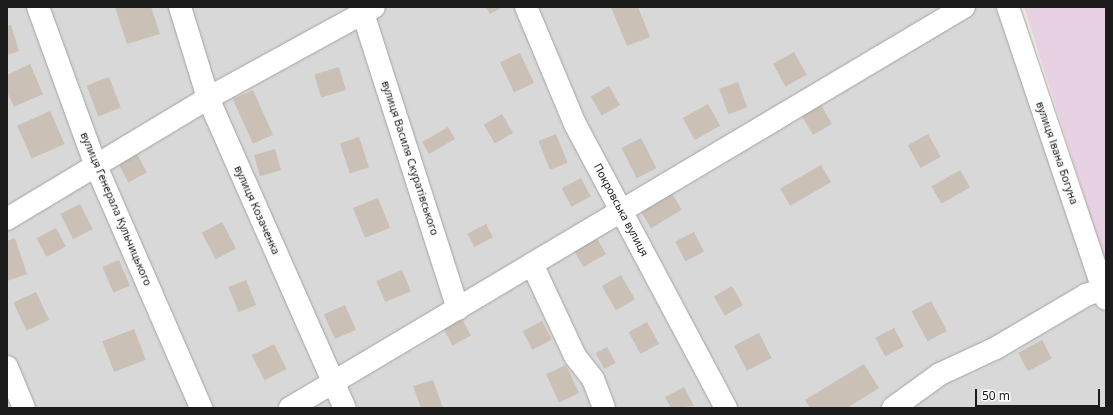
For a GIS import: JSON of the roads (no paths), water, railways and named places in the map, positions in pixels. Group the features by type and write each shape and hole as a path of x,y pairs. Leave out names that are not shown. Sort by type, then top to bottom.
{"street":[{"name":"вулиця Генерала Кульчицького","path":"38,7 96,166 201,408"},
{"name":"вулиця Козаченка","path":"180,7 208,98 345,408"},
{"name":"Покровська вулиця","path":"526,7 575,124 726,408"},
{"path":"290,408 334,384 532,264 964,7"},
{"name":"вулиця Івана Богуна","path":"1008,7 1104,294"},
{"path":"7,219 208,98 366,9"},
{"name":"вулиця Василя Скуратівського","path":"366,9 458,309"},
{"path":"532,264 575,356 593,379 604,408"},
{"path":"893,408 940,374 996,348 1086,295 1104,294"},
{"path":"7,367 24,408"}]}
